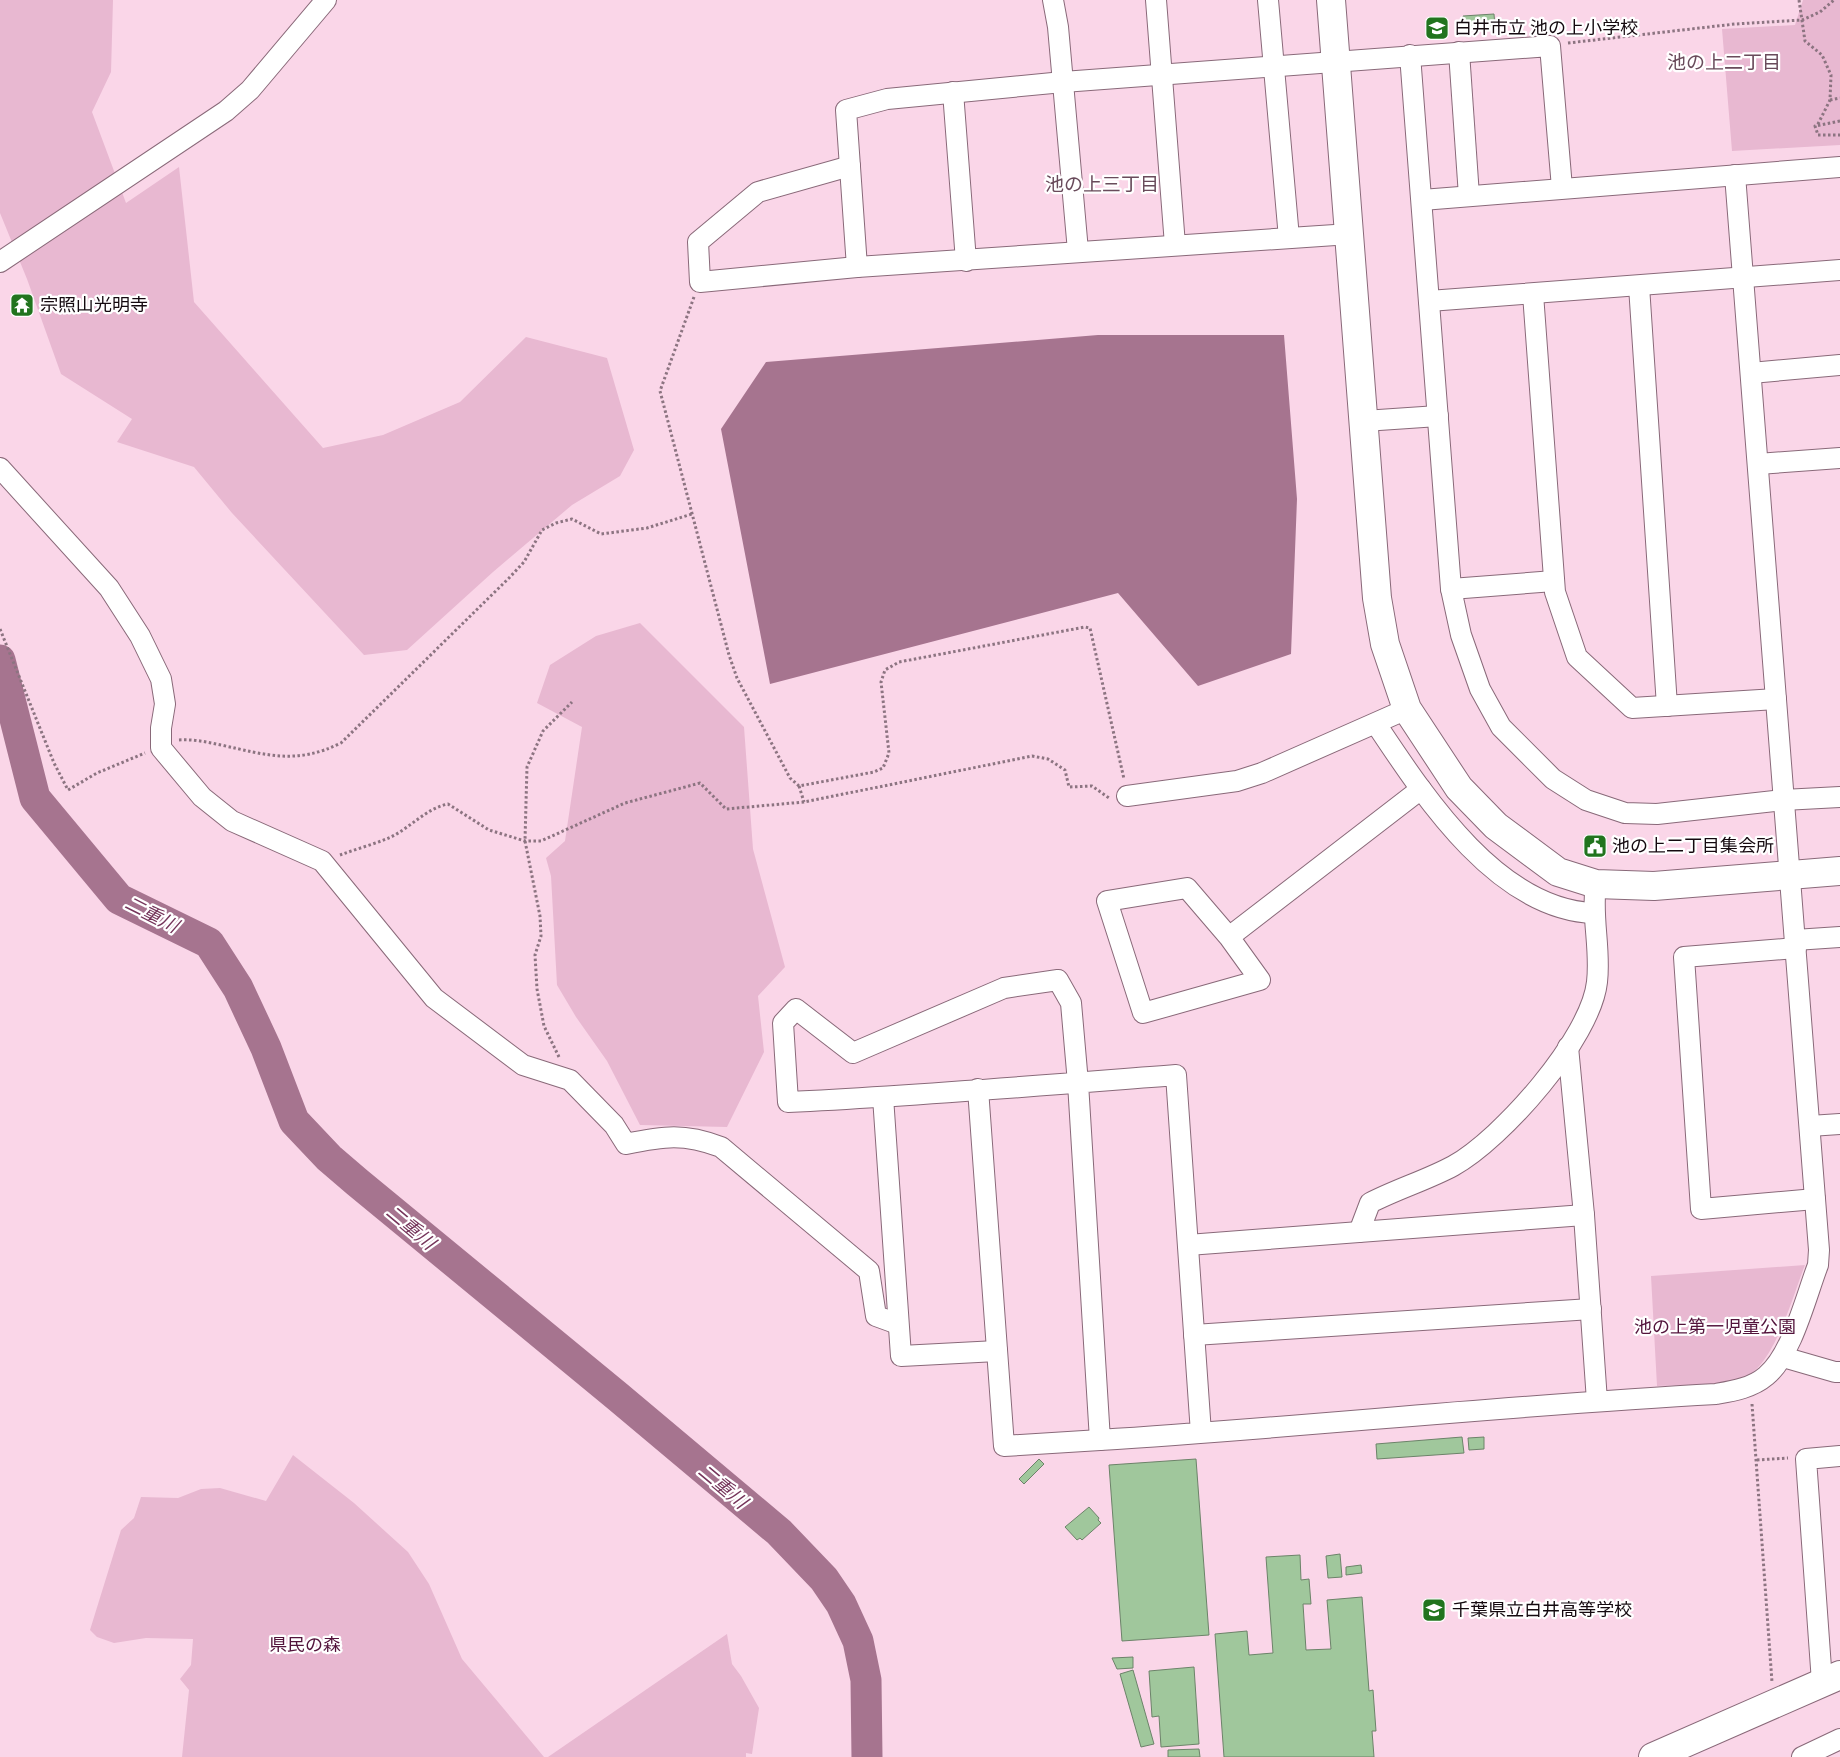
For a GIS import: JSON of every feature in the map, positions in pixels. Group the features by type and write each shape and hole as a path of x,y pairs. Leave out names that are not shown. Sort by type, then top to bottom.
{"street":[{"path":"0,262 226,111 250,90 326,0"},
{"path":"1053,0 1058,27 1078,251"},
{"path":"1156,0 1175,245"},
{"path":"1268,0 1288,238"},
{"path":"1330,0 1350,234 1377,598 1385,644 1407,709 1459,788 1496,826 1558,872 1596,884 1654,886 1840,871"},
{"path":"857,267 846,110 887,99 1063,82 1550,46 1562,188"},
{"path":"1459,52 1469,196"},
{"path":"1410,55 1451,589 1460,636 1480,689 1501,727 1554,779 1586,800 1625,813 1649,814 1783,800 1840,797"},
{"path":"953,92 966,261"},
{"path":"850,166 758,192 698,242 700,282 857,267 1350,234"},
{"path":"1422,200 1840,167"},
{"path":"978,1089 1004,1446 1201,1433 1597,1401 1716,1394 1735,1391 1765,1377 1784,1357 1818,1264 1819,1250 1735,175"},
{"path":"1429,301 1840,270"},
{"path":"1639,286 1667,706"},
{"path":"1533,294 1555,592 1577,657 1632,708 1776,699"},
{"path":"1751,373 1840,365"},
{"path":"1364,421 1438,416"},
{"path":"1758,464 1840,458"},
{"path":"4,479 109,588 140,636 160,679 166,704 161,728 161,748 202,797 232,821 322,861 434,998 523,1064 570,1080 614,1125 626,1144 662,1136 696,1138 721,1147 869,1271 876,1316 898,1324"},
{"path":"1451,589 1554,581"},
{"path":"1128,796 1237,782 1262,773 1407,709"},
{"path":"1376,724 1421,790 1465,841 1492,868 1529,895 1576,912 1594,913"},
{"path":"1229,937 1421,790"},
{"path":"1359,1232 1370,1203 1454,1165 1497,1134 1529,1101 1568,1047 1592,1004 1598,982 1594,913 1596,884"},
{"path":"1187,888 1229,937 1260,980 1143,1013 1108,901 1187,888"},
{"path":"1816,1199 1701,1209 1684,957 1840,937"},
{"path":"1100,1440 1078,1083 1071,1003 1058,980 1004,988 853,1053 796,1009 783,1023 788,1102 883,1097 978,1089 1078,1083 1176,1075 1201,1433"},
{"path":"1568,1047 1584,1216 1597,1401"},
{"path":"883,1097 901,1356 997,1351"},
{"path":"1810,1126 1840,1124"},
{"path":"1188,1245 1584,1216"},
{"path":"1194,1335 1591,1309"},
{"path":"1784,1357 1834,1372 1840,1372"},
{"path":"1653,1757 1831,1678 1806,1460 1840,1456"},
{"path":"1802,1757 1840,1739"}],"path":[{"path":"1799,0 1805,41 1822,56 1831,75 1830,100 1816,126 1818,135 1840,135"},
{"path":"1550,46 1634,34 1735,24 1802,20 1820,12 1834,0"},
{"path":"1830,100 1840,98"},
{"path":"1816,126 1840,122"},
{"path":"700,282 660,390 729,655 737,678 790,778 799,786 804,802"},
{"path":"0,629 54,763 68,790 97,773 180,740 277,756 302,757 322,752 341,743 509,578 524,562 542,530 556,523 572,519 601,534 647,528 692,514"},
{"path":"322,861 390,837 415,823 438,806 448,804 489,830 525,841 541,840 625,803 700,782 726,809 749,808 804,802 1032,756 1048,759 1065,770 1069,786 1092,786 1113,802 1122,800 1128,796 1090,628 1085,627 900,662 885,670 881,682 889,754 883,768 874,772 799,786"},
{"path":"570,1080 544,1026 535,954 541,936 540,916 525,841 527,767 543,731 572,702"},
{"path":"1752,1401 1773,1690"},
{"path":"1757,1460 1801,1457 1806,1460"}],"green space":[{"path":"0,0 113,0 111,72 92,112 126,203 179,167 194,302 323,448 383,435 460,402 526,337 607,358 634,450 620,476 572,505 493,572 407,650 364,655 232,513 194,467 117,442 132,419 61,374 27,279 0,213"},
{"path":"1803,0 1840,0 1840,145 1732,151 1722,29 1795,25"},
{"path":"640,623 744,727 753,849 785,967 758,996 764,1052 727,1127 640,1125 607,1061 576,1017 557,985 551,876 546,858 565,841 582,727 537,703 550,665 596,636"},
{"name":"池の上第一児童公園","path":"1805,1265 1782,1328 1765,1359 1755,1370 1736,1381 1702,1385 1657,1386 1651,1276"},
{"name":"県民の森","path":"293,1455 354,1503 408,1552 429,1584 462,1659 544,1757 182,1757 189,1690 180,1679 191,1665 193,1639 146,1638 114,1643 97,1637 90,1630 121,1530 134,1518 141,1497 178,1498 201,1489 220,1488 266,1501"},
{"path":"727,1634 732,1664 759,1708 752,1754 746,1753 746,1757 548,1757"}],"shaded area":[{"path":"1098,335 1284,335 1297,499 1291,654 1198,686 1118,593 770,684 721,429 766,362"}],"building":[{"path":"1494,14 1495,27 1464,29 1463,16"},
{"path":"1462,1437 1464,1453 1377,1459 1376,1444"},
{"path":"1484,1437 1484,1449 1469,1450 1468,1438"},
{"path":"1039,1459 1044,1464 1024,1484 1019,1479"},
{"path":"1196,1459 1209,1635 1122,1641 1109,1465"},
{"path":"1089,1507 1101,1523 1082,1540 1080,1538 1077,1540 1065,1527"},
{"path":"1340,1554 1342,1577 1328,1578 1326,1556"},
{"path":"1300,1555 1301,1580 1309,1579 1311,1604 1303,1604 1306,1650 1331,1649 1327,1600 1362,1597 1369,1691 1373,1690 1376,1731 1372,1731 1374,1757 1224,1757 1215,1634 1247,1631 1249,1655 1273,1653 1266,1557"},
{"path":"1361,1565 1362,1573 1346,1575 1346,1567"},
{"path":"1133,1657 1133,1668 1117,1669 1112,1658"},
{"path":"1194,1667 1199,1744 1161,1747 1159,1716 1152,1717 1149,1671"},
{"path":"1133,1670 1154,1744 1141,1747 1120,1674"},
{"path":"1199,1749 1200,1757 1168,1757 1168,1750"}],"waterway":[{"name":"二重川","path":"0,660 35,798 119,899 209,943 238,988 266,1048 294,1121 329,1158 357,1182 779,1532 824,1579 841,1604 858,1641 866,1680 867,1757"}],"place":[{"name":"白井市立 池の上小学校","path":"1437,28"},
{"name":"宗照山光明寺","path":"22,305"},
{"name":"池の上二丁目集会所","path":"1595,846"},
{"name":"千葉県立白井高等学校","path":"1434,1610"}],"district":[{"name":"池の上二丁目","path":"1724,62"},
{"name":"池の上三丁目","path":"1102,184"}]}
